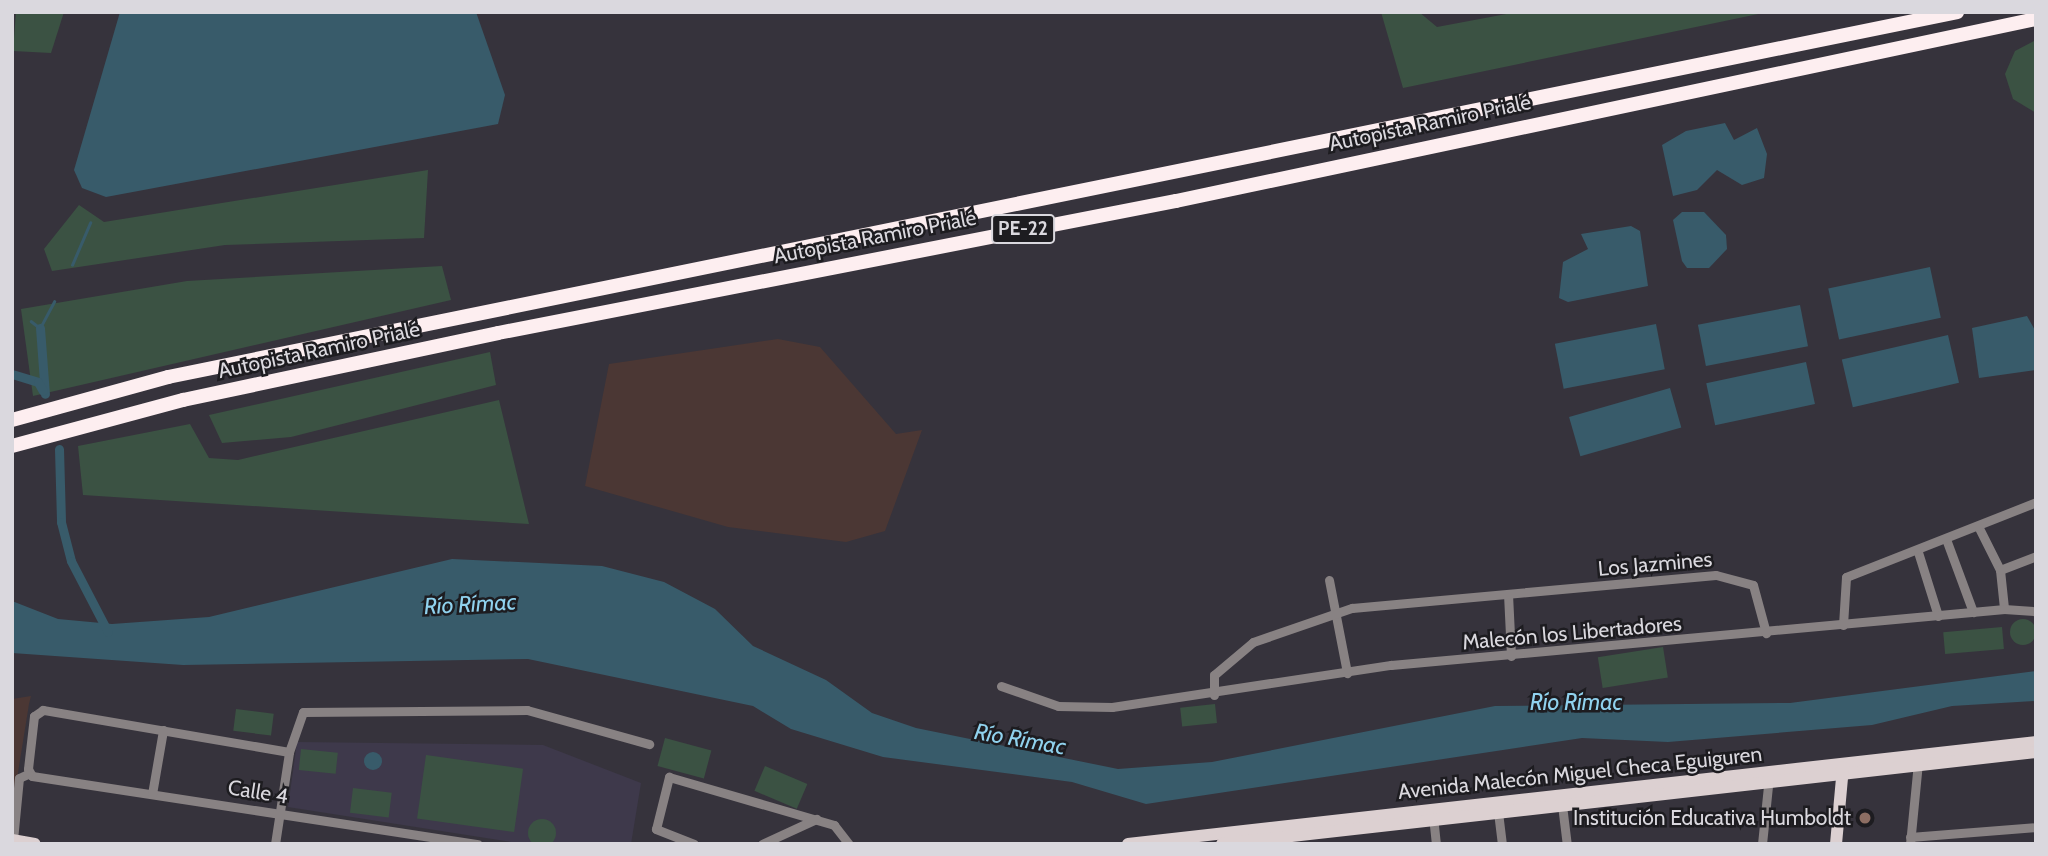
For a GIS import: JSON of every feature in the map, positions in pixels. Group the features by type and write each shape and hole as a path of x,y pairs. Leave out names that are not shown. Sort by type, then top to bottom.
{"highway":[{"name":"Autopista Ramiro Prialé","path":"12,420 168,377 1957,12"},
{"name":"Autopista Ramiro Prialé","path":"12,446 183,400 472,339 1175,201 2036,19"}],"main road":[{"name":"Avenida Malecón Miguel Checa Eguiguren","path":"1918,760 2036,742"},
{"name":"Avenida Malecón Miguel Checa Eguiguren","path":"1222,844 1432,813 1498,812 1843,768 2036,752"},
{"path":"1836,844 1843,768"},
{"name":"Avenida Malecón Miguel Checa Eguiguren","path":"1128,844 1769,777"},
{"path":"13,840 35,844"}],"street":[{"path":"1843,625 1846,577 1918,552 2036,502"},
{"path":"1978,526 2000,570 2004,609"},
{"path":"1946,540 1973,612"},
{"path":"1918,552 1938,616"},
{"path":"2000,570 2036,556"},
{"name":"Los Jazmines","path":"1508,594 1731,576 1759,591 1766,633"},
{"path":"1329,580 1347,673"},
{"path":"1214,695 1214,675 1253,642 1336,612 1508,594 1511,656"},
{"name":"Malecón los Libertadores","path":"1001,686 1058,706 1112,707 1214,695 1347,673 2004,609 2036,611"},
{"path":"13,840 19,778 30,775 34,716 43,710 289,752"},
{"path":"275,844 289,752 298,718 314,710 527,710 649,744"},
{"path":"152,794 163,730"},
{"path":"1918,760 1910,841 2036,827"},
{"name":"Calle 4","path":"30,775 280,813 415,839 478,844"},
{"path":"694,844 656,829 669,777 816,819 840,829 849,844"},
{"path":"1762,844 1769,777"},
{"path":"1562,805 1567,844"},
{"path":"1498,812 1502,844"},
{"path":"1432,813 1436,844"},
{"path":"762,844 816,819"}],"shaded area":[{"path":"778,339 820,347 896,434 922,430 885,531 846,542 728,527 585,486 609,364"},
{"path":"31,696 29,704 12,810 12,699"},
{"path":"297,742 543,745 641,783 631,844 524,844 288,807"}],"green space":[{"path":"16,12 64,12 51,53 13,51"},
{"path":"1381,12 1419,12 1437,27 1517,12 1768,12 1403,88"},
{"path":"2036,40 2036,113 2013,99 2005,74 2015,51"},
{"path":"428,170 424,238 225,245 52,271 44,249 79,205 104,222"},
{"path":"442,266 451,300 33,396 21,309 187,281"},
{"path":"490,352 496,385 291,437 222,443 209,415"},
{"path":"499,400 529,524 83,495 78,446 190,424 209,458 238,460"},
{"path":"2023,619 2032,623 2036,632 2032,641 2023,645 2014,641 2010,632 2014,623"},
{"path":"2002,627 2004,649 1945,654 1943,632"},
{"path":"1663,647 1668,678 1603,688 1598,657"},
{"path":"1215,704 1217,723 1182,727 1180,708"},
{"path":"236,709 274,714 271,735 233,731"},
{"path":"665,738 711,750 704,778 657,766"},
{"path":"301,749 338,753 336,774 299,770"},
{"path":"426,755 523,769 514,832 417,818"},
{"path":"765,766 807,784 797,809 754,791"},
{"path":"353,788 392,793 389,818 350,813"},
{"path":"542,819 552,823 556,833 552,843 542,847 532,843 528,833 532,823"}],"water":[{"path":"120,12 476,12 505,95 498,124 106,197 82,188 74,170"},
{"path":"1725,123 1734,140 1757,128 1767,154 1764,178 1742,185 1717,170 1697,190 1673,196 1662,145 1686,131"},
{"path":"1682,212 1704,212 1726,235 1727,249 1709,268 1687,268 1682,261 1673,220"},
{"path":"1631,226 1640,231 1648,286 1568,302 1559,298 1563,262 1588,249 1581,234"},
{"path":"1930,267 1941,318 1839,339 1828,289"},
{"path":"1800,305 1808,346 1706,366 1698,325"},
{"path":"2027,316 2036,332 2036,370 1979,378 1972,328"},
{"path":"1656,324 1665,369 1564,389 1555,344"},
{"path":"1948,335 1959,383 1853,407 1842,360"},
{"path":"1806,362 1815,404 1715,425 1706,383"},
{"path":"1670,388 1681,427 1580,456 1569,417"},
{"name":"Río Rímac","path":"452,559 602,566 664,582 715,609 753,646 826,680 872,713 916,728 1118,769 1212,762 1495,706 1790,703 2036,671 2036,701 1952,706 1872,725 1668,742 1582,738 1146,804 1072,782 883,757 791,729 753,706 528,659 183,665 12,653 12,601 58,619 112,624 209,617"},
{"path":"369,752 377,752 382,761 380,768 369,770 364,765 364,757"}],"waterway":[{"path":"72,265 90,223"},
{"path":"31,321 40,328 54,302"},
{"path":"40,328 45,394"},
{"path":"12,374 38,382 43,391"},
{"path":"59,449 61,522 71,561 108,632"}],"place":[{"name":"Institución Educativa Humboldt","path":"1865,818"}]}
